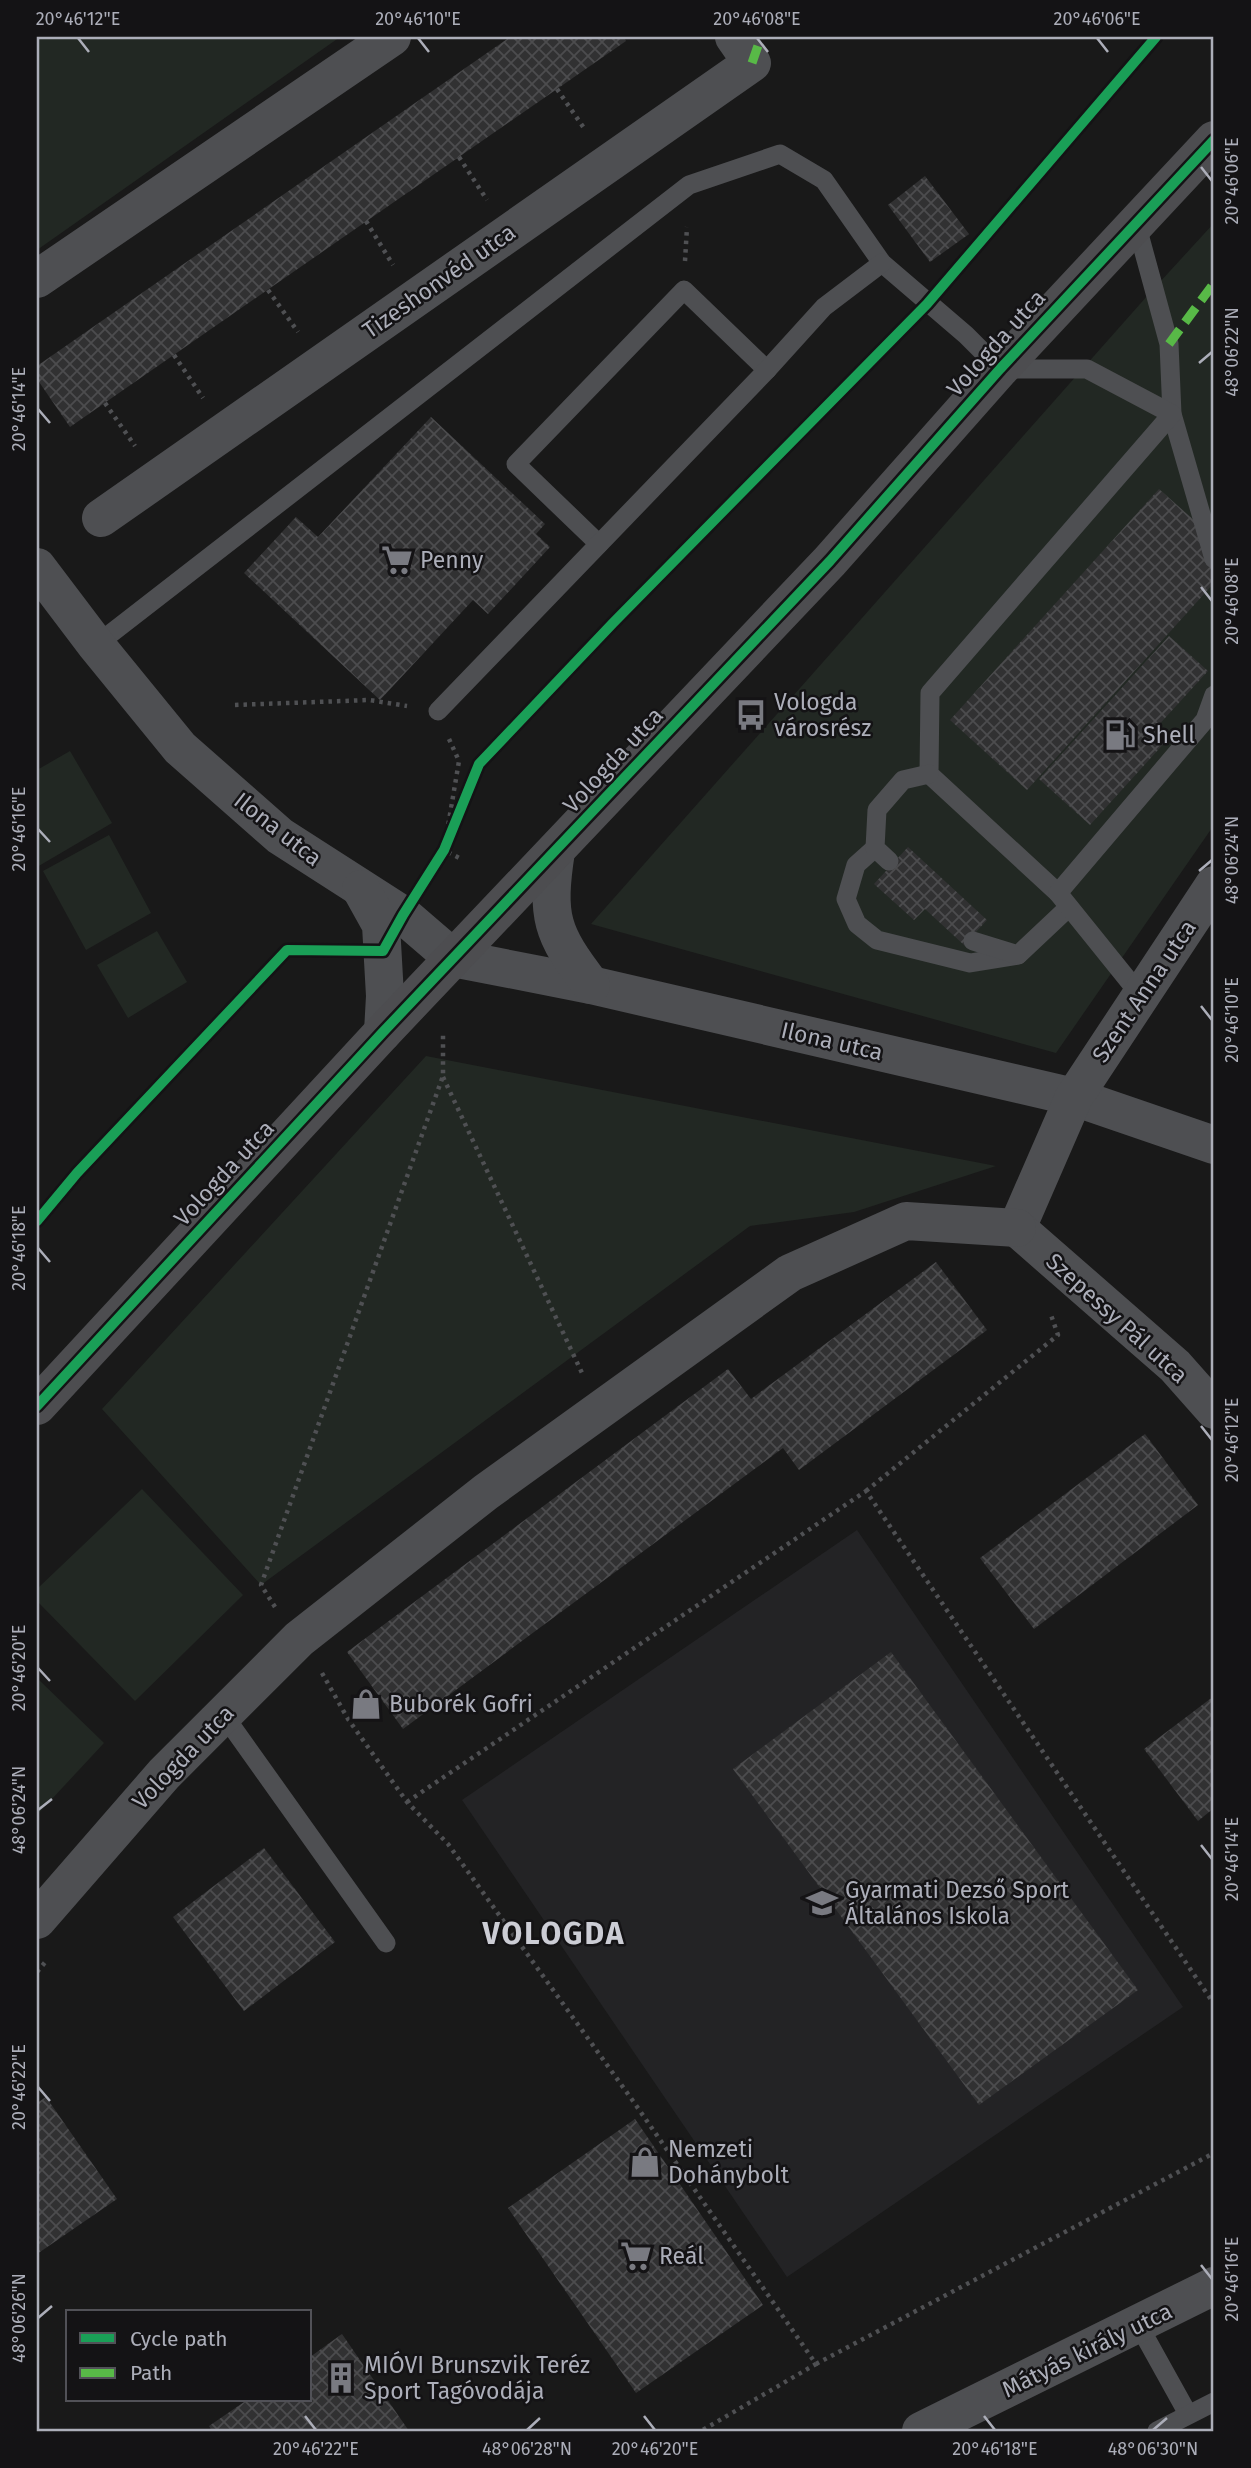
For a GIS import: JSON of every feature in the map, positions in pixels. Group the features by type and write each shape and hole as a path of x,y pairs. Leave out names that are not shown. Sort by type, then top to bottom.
{"street":[{"path":"37,279 392,37"},
{"name":"Tizeshonvéd utca","path":"101,517 752,63 734,37"},
{"name":"Vologda utca","path":"37,1406 383,1032 830,561 1000,369 1214,140"},
{"name":"Ilona utca","path":"37,568 180,748 280,836 402,915 453,958 591,985 1074,1097 1214,1145"},
{"path":"556,851 550,889 553,921 568,954 591,985"},
{"name":"Szent Anna utca","path":"1017,1228 1074,1097 1214,885"},
{"path":"361,889 381,925 385,996 383,1032"},
{"name":"Vologda utca","path":"37,1920 164,1774 307,1632 486,1492 790,1273 906,1221 1017,1228"},
{"name":"Szepessy Pál utca","path":"1017,1228 1175,1366 1214,1410"},
{"name":"Mátyás király utca","path":"921,2431 1214,2286"}],"lane":[{"path":"96,645 689,185 780,154 824,180 882,263 966,335 1000,369 1087,369 1172,414"},
{"path":"1136,223 1169,344 1172,414 1214,559"},
{"path":"438,711 767,370 824,307 882,263"},
{"path":"599,544 516,464 684,290 767,370"},
{"path":"1140,996 1064,900 929,774 930,692 1172,414"},
{"path":"929,774 902,780 877,810 882,854 856,865 845,899 857,925 877,940 970,963 1018,955 1205,720 1214,695"},
{"path":"973,941 1018,955"},
{"path":"223,1714 386,1943"},
{"path":"1138,2324 1188,2414"},
{"path":"1157,2431 1214,2402"}],"path":[{"path":"557,89 608,164"},
{"path":"459,157 509,233"},
{"path":"366,221 414,298"},
{"path":"268,290 320,365"},
{"path":"174,355 225,431"},
{"path":"105,403 157,478"},
{"path":"235,705 369,700 438,711 459,761 444,850"},
{"path":"444,850 464,801"},
{"path":"444,850 463,860"},
{"path":"276,1608 261,1586 443,1076 443,1028"},
{"path":"443,1076 600,1410"},
{"path":"407,1802 866,1491 1058,1335"},
{"path":"866,1491 1214,2004"},
{"path":"321,1671 348,1719 407,1802 448,1844 633,2101 816,2364"},
{"path":"701,2431 816,2364 1214,2153"}],"shaded area":[{"path":"37,37 340,37 37,250"},
{"path":"1214,223 1214,825 1056,1053 591,924 1148,295"},
{"path":"70,751 112,823 37,867 37,770"},
{"path":"109,835 151,913 86,950 43,871"},
{"path":"157,931 187,982 128,1018 97,965"},
{"path":"426,1056 996,1166 854,1212 750,1226 261,1585 102,1409"},
{"path":"142,1489 243,1595 135,1701 37,1601 37,1589"},
{"name":"Gyarmati Dezső Sport Általános Iskola","path":"857,1530 1183,2007 787,2277 462,1800"},
{"path":"37,1678 104,1743 37,1815"}],"building":[{"path":"510,37 624,37 626,41 70,427 37,379 37,366"},
{"path":"925,176 969,234 930,262 888,205"},
{"name":"Penny","path":"431,417 545,524 536,534 550,547 488,614 473,600 380,700 244,573 296,517 318,537"},
{"path":"1159,489 1214,538 1214,583 1027,790 950,720"},
{"name":"Shell","path":"1169,636 1208,671 1155,729 1167,740 1090,825 1039,779"},
{"path":"908,847 987,920 964,945 925,909 914,920 874,884"},
{"path":"936,1262 987,1330 799,1470 783,1448 403,1729 347,1652 728,1369 751,1399"},
{"path":"1145,1434 1198,1505 1034,1629 980,1558"},
{"path":"891,1652 1138,1990 979,2105 733,1769"},
{"path":"1214,1696 1214,1808 1198,1821 1144,1749"},
{"path":"264,1848 335,1942 244,2011 173,1917"},
{"path":"46,2097 117,2199 37,2254 37,2103"},
{"name":"Reál","path":"635,2119 763,2305 636,2393 508,2208"},
{"name":"MIÓVI Brunszvik Teréz Sport Tagóvodája","path":"342,2334 409,2431 212,2431 209,2426 244,2402 312,2402 312,2356"}],"marked path":[{"path":"752,63 761,37"},
{"path":"1169,344 1214,283"}],"cycle path":[{"path":"37,1221 77,1173 287,950 383,951 444,850 479,764 613,623 927,304 1156,37"},
{"path":"37,1406 383,1032 830,561 1000,369 1214,140"}],"place":[{"name":"Penny","path":"397,560"},
{"name":"Vologda városrész","path":"751,715"},
{"name":"Shell","path":"1120,735"},
{"name":"Buborék Gofri","path":"366,1704"},
{"name":"Gyarmati Dezső Sport Általános Iskola","path":"822,1903"},
{"name":"Nemzeti Dohánybolt","path":"645,2162"},
{"name":"Reál","path":"636,2256"},
{"name":"MIÓVI Brunszvik Teréz Sport Tagóvodája","path":"341,2378"}],"district":[{"name":"VOLOGDA","path":"554,1934"}]}
